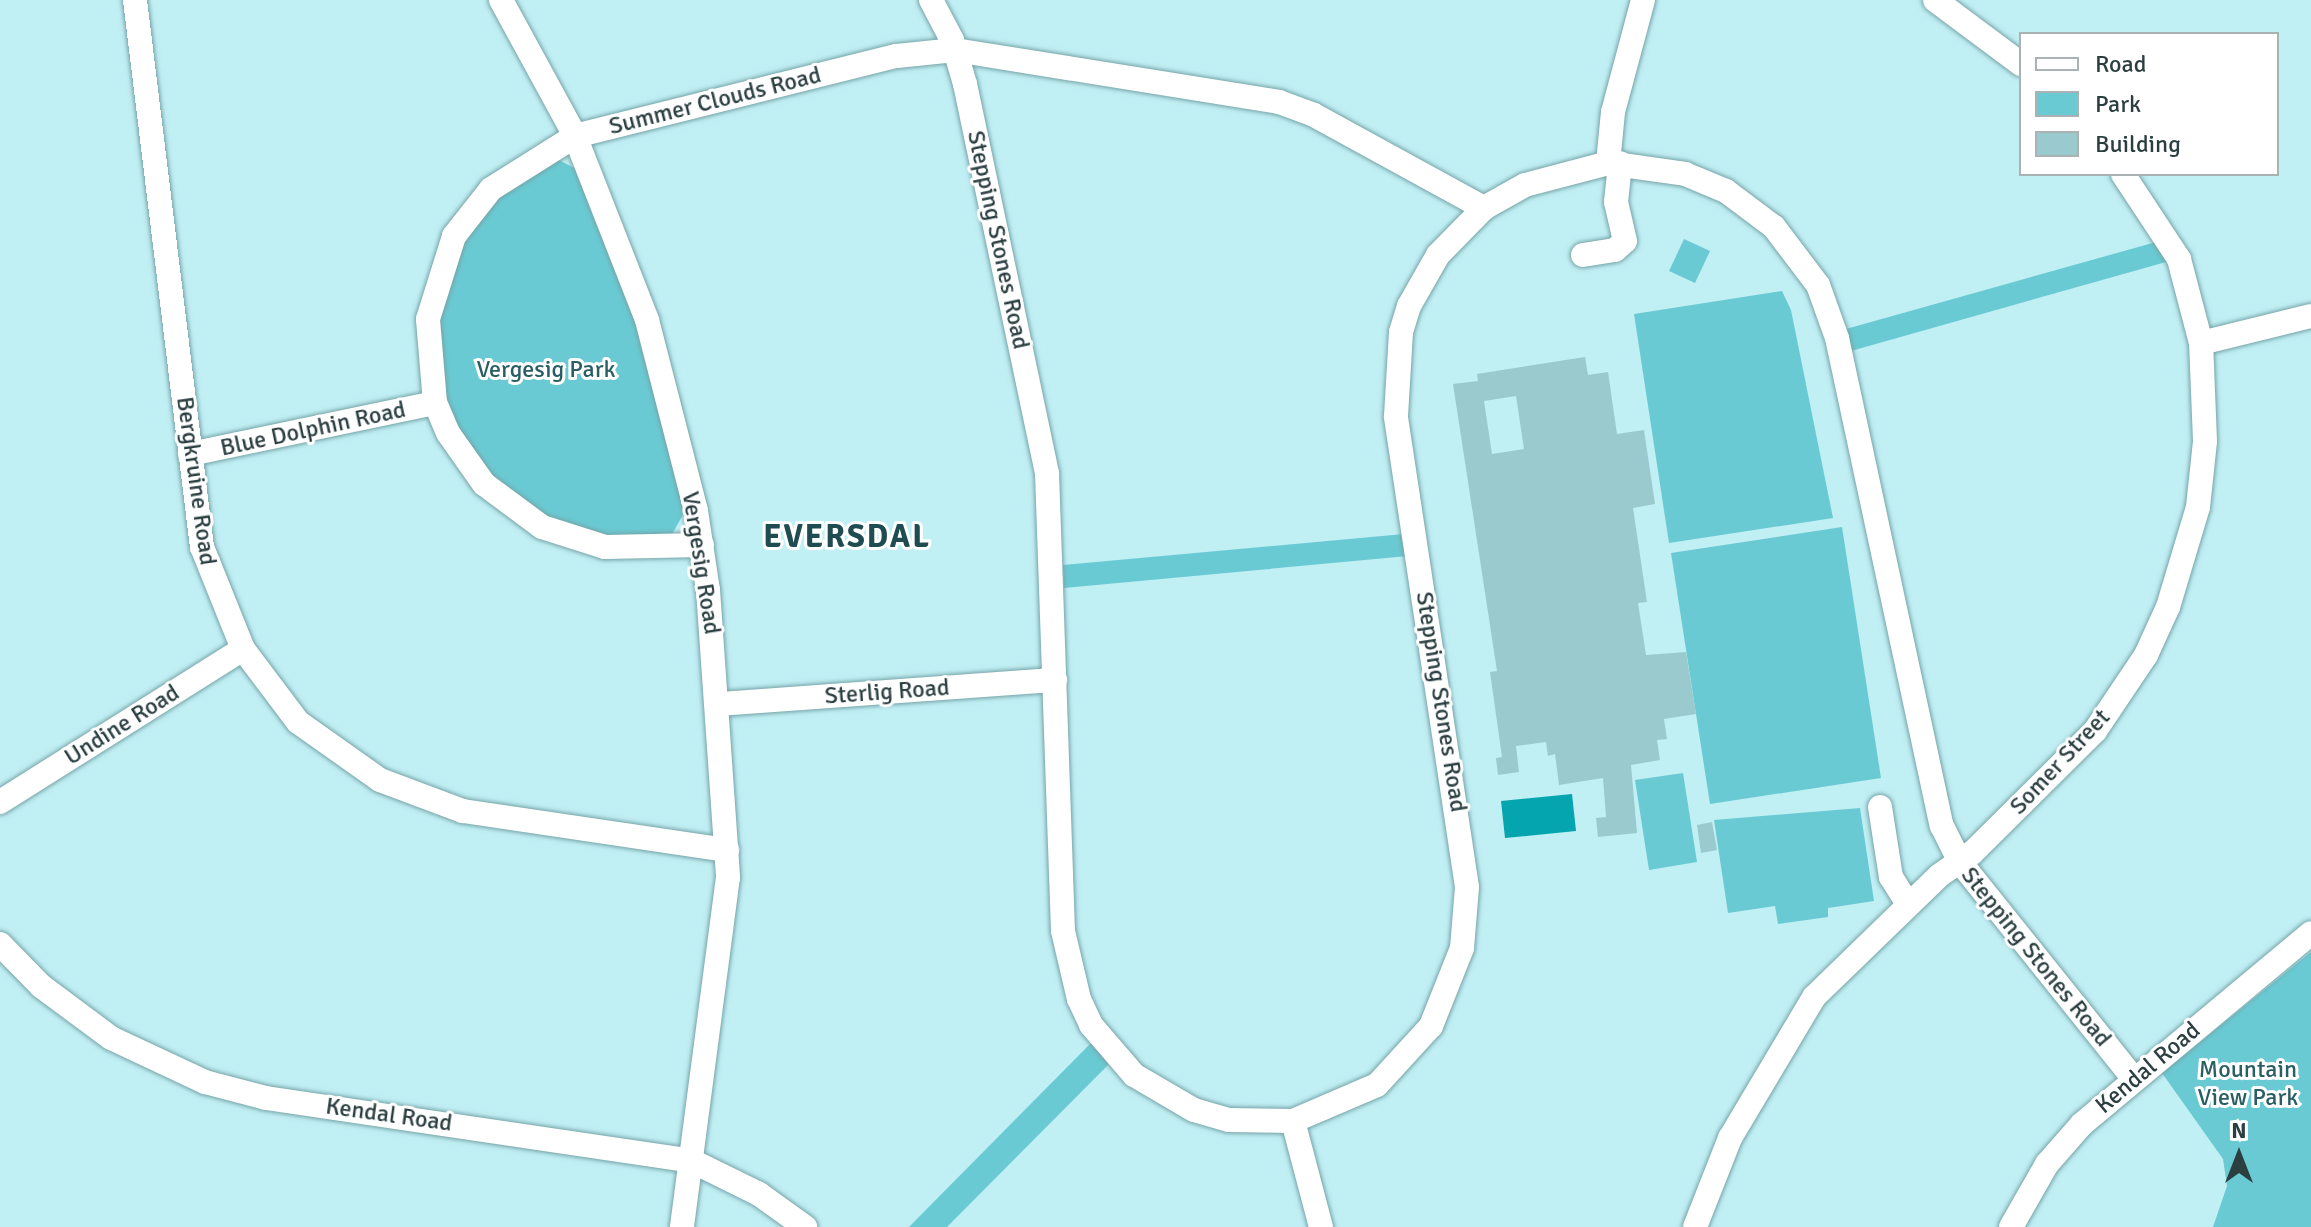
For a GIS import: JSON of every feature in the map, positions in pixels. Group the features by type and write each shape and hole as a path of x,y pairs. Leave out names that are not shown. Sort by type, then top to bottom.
{"street":[{"name":"Bergkruine Road","path":"135,0 190,454 207,566 243,649 298,722 380,780 463,811 727,850"},
{"name":"Vergesig Road","path":"501,0 575,136 651,333 702,545 719,704 727,850 726,905 682,1227"},
{"name":"Stepping Stones Road","path":"931,0 955,50 1047,473 1063,931 1079,999 1091,1025 1134,1075 1194,1110 1229,1120 1293,1121 1377,1085 1407,1058 1448,993 1468,915 1466,862 1394,385 1401,332 1424,276 1484,208 1525,185 1614,163 1685,174 1744,202 1786,239 1818,285 1837,338 1934,798 1960,862 2132,1077"},
{"path":"1583,255 1615,250 1625,241 1616,202 1613,112 1643,0"},
{"path":"1935,0 2019,63"},
{"name":"Summer Clouds Road","path":"702,545 605,547 542,527 484,484 448,433 435,403 428,319 437,277 454,236 491,189 575,136 897,56 955,50 1279,102 1314,115 1484,208"},
{"name":"Somer Street","path":"1695,1227 1730,1138 1814,997 1908,904 1960,862 2095,731 2146,655 2186,557 2198,507 2205,441 2201,343 2179,259 2124,176"},
{"path":"2201,343 2311,316"},
{"name":"Blue Dolphin Road","path":"190,454 435,403"},
{"name":"Undine Road","path":"0,802 243,649"},
{"name":"Sterlig Road","path":"719,704 1055,680"},
{"path":"1880,807 1891,877 1908,904"},
{"name":"Kendal Road","path":"2011,1227 2055,1155 2132,1077 2311,933"},
{"name":"Kendal Road","path":"0,944 8,972 111,1038 172,1069 235,1091 692,1161 759,1194 805,1227"},
{"path":"1293,1121 1321,1227"}],"green space":[{"name":"Vergesig Park","path":"559,160 576,169 643,338 684,513 671,536 618,539 544,517 491,476 464,440 447,399 439,317 458,253 495,200"},
{"path":"1684,239 1710,251 1695,283 1669,271"},
{"path":"2156,242 2166,262 1851,351 1846,329"},
{"path":"1782,291 1791,310 1833,518 1669,543 1634,314"},
{"path":"1842,527 1881,778 1710,804 1671,553"},
{"path":"1404,534 1408,556 1064,588 1063,565"},
{"path":"1683,773 1697,862 1649,870 1635,780"},
{"path":"1860,808 1874,901 1828,908 1828,917 1778,924 1775,906 1728,913 1714,820"},
{"name":"Mountain View Park","path":"2311,952 2311,1227 2213,1227 2227,1186 2223,1159 2162,1073"},
{"path":"1094,1040 1109,1064 947,1227 909,1227"}],"shaded area":[{"path":"1572,794 1576,831 1505,838 1501,801"}],"building":[{"path":"1585,357 1588,375 1608,372 1617,434 1644,430 1655,504 1633,508 1647,602 1638,603 1646,655 1686,652 1696,714 1664,719 1667,739 1657,740 1660,760 1631,765 1637,833 1598,837 1596,818 1606,817 1603,778 1559,785 1555,754 1548,756 1546,742 1516,746 1519,772 1498,775 1496,758 1502,757 1490,672 1497,671 1453,384 1478,381 1477,374","holes":["1516,396 1524,449 1492,454 1484,401"]},
{"path":"1712,822 1717,850 1701,853 1697,825"}],"district":[{"name":"EVERSDAL","path":"847,537"}]}
